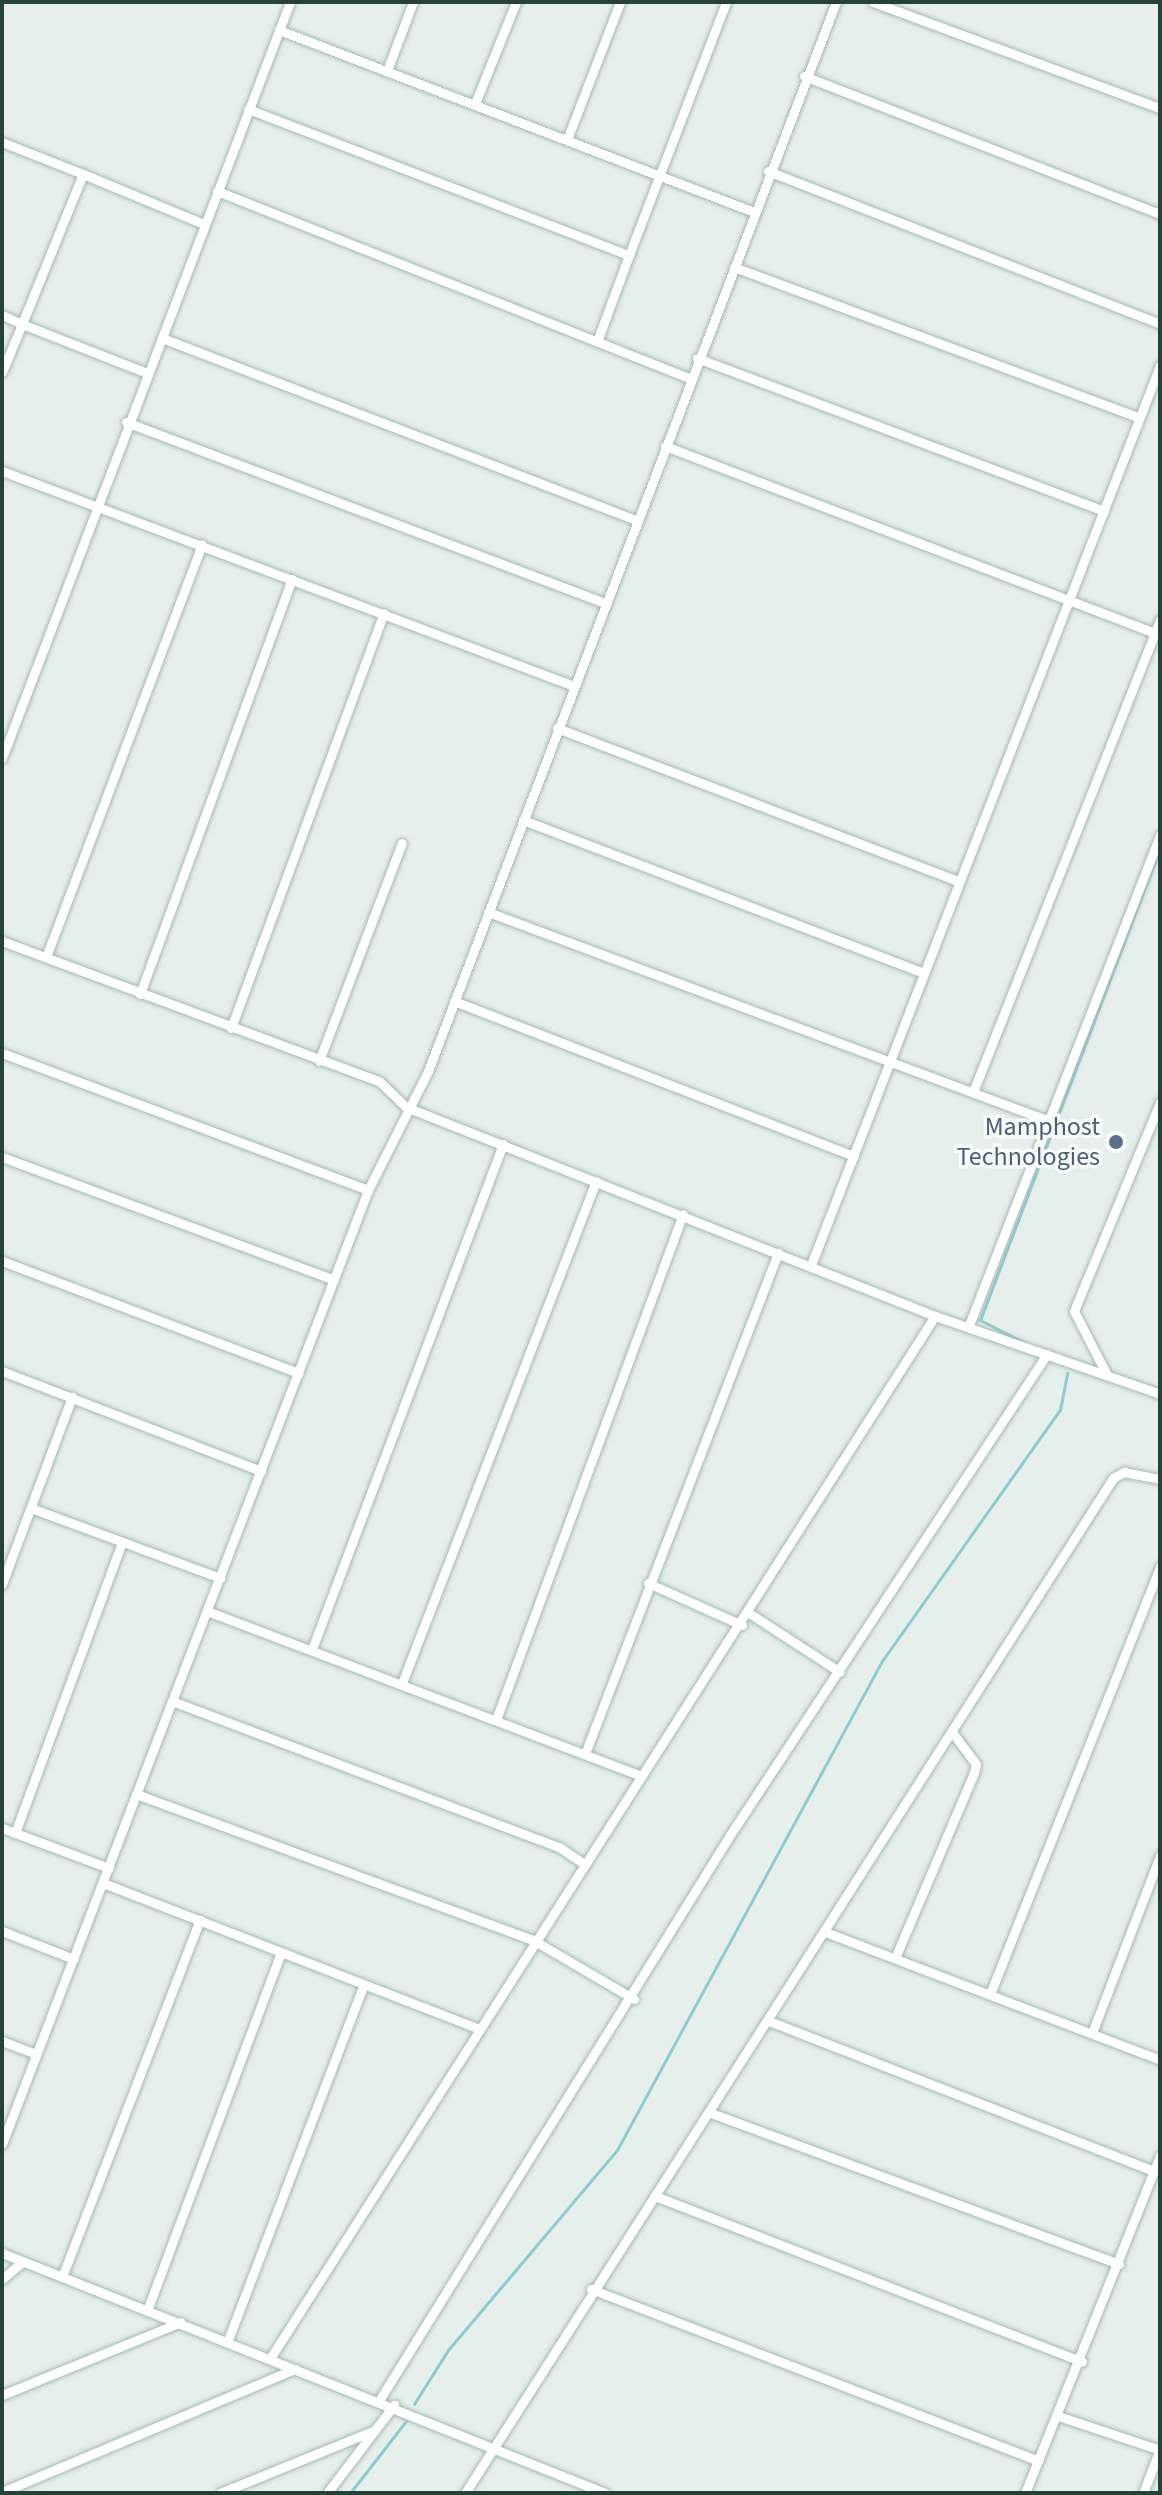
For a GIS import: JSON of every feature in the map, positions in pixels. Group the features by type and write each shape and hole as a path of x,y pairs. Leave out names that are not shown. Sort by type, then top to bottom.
{"street":[{"path":"2,758 98,506 126,422 162,338 290,2"},
{"path":"388,68 413,2"},
{"path":"476,101 516,2"},
{"path":"568,137 620,2"},
{"path":"598,339 658,172 726,2"},
{"path":"2,2142 368,1190 454,1001 804,76 836,2"},
{"path":"873,2 1160,108"},
{"path":"279,30 476,101 754,212"},
{"path":"804,76 1160,214"},
{"path":"248,109 629,255"},
{"path":"2,142 204,224"},
{"path":"768,171 1160,324"},
{"path":"2,372 83,174"},
{"path":"217,191 598,339 689,378"},
{"path":"734,267 1139,418"},
{"path":"2,315 147,373"},
{"path":"162,338 636,520"},
{"path":"697,358 1104,511"},
{"path":"811,1265 1160,365"},
{"path":"126,422 605,603"},
{"path":"665,446 1157,634"},
{"path":"2,471 574,686"},
{"path":"46,957 202,545"},
{"path":"140,994 292,579"},
{"path":"231,1028 384,613"},
{"path":"973,1092 1160,620"},
{"path":"557,728 958,881"},
{"path":"523,820 924,973"},
{"path":"969,1325 1160,835"},
{"path":"319,1061 402,843"},
{"path":"488,912 1049,1121"},
{"path":"2,941 379,1081 406,1107 935,1316 969,1325 1160,1394"},
{"path":"454,1001 854,1156"},
{"path":"2,1053 368,1190"},
{"path":"1107,1375 1074,1311 1160,1102"},
{"path":"312,1649 503,1144"},
{"path":"2,1157 334,1280"},
{"path":"402,1683 596,1181"},
{"path":"497,1717 683,1214"},
{"path":"586,1751 648,1583 778,1253"},
{"path":"2,1261 299,1373"},
{"path":"271,2357 476,2028 742,1625 935,1316"},
{"path":"380,2399 634,1999 730,1835 1047,1354"},
{"path":"2,1371 261,1471"},
{"path":"2,1584 72,1397"},
{"path":"465,2493 495,2449 591,2289 828,1933 1113,1478 1124,1472 1160,1479"},
{"path":"31,1508 220,1578"},
{"path":"15,1833 122,1542"},
{"path":"990,1994 1160,1567"},
{"path":"648,1583 742,1625"},
{"path":"207,1611 497,1717 641,1776"},
{"path":"749,1613 840,1672"},
{"path":"172,1701 559,1847 584,1864"},
{"path":"895,1958 974,1773 976,1764 952,1732"},
{"path":"136,1794 533,1940 634,1999"},
{"path":"2,1828 109,1868"},
{"path":"1092,2033 1160,1856"},
{"path":"103,1883 476,2028"},
{"path":"62,2277 200,1920"},
{"path":"2,1931 74,1959"},
{"path":"828,1933 1160,2060"},
{"path":"148,2308 281,1953"},
{"path":"228,2340 363,1986"},
{"path":"769,2021 1154,2171"},
{"path":"2,2041 36,2054"},
{"path":"711,2113 1119,2264"},
{"path":"1025,2493 1082,2362 1160,2156"},
{"path":"655,2196 1082,2362"},
{"path":"2,2253 148,2308 295,2369 380,2399 605,2493"},
{"path":"2,2279 22,2262"},
{"path":"591,2289 1038,2461"},
{"path":"2,2395 181,2322"},
{"path":"2,2492 295,2369"},
{"path":"327,2493 394,2405"},
{"path":"1058,2416 1160,2449 1143,2493"},
{"path":"220,2493 375,2430"},
{"path":"345,2442 360,2449"}],"waterway":[{"path":"1025,1343 980,1320 1160,848"},
{"path":"414,2404 448,2350 617,2150 882,1661 1060,1410 1067,1373"},
{"path":"350,2493 406,2421"}],"place":[{"name":"Mamphost Technologies","path":"1116,1142"}]}
